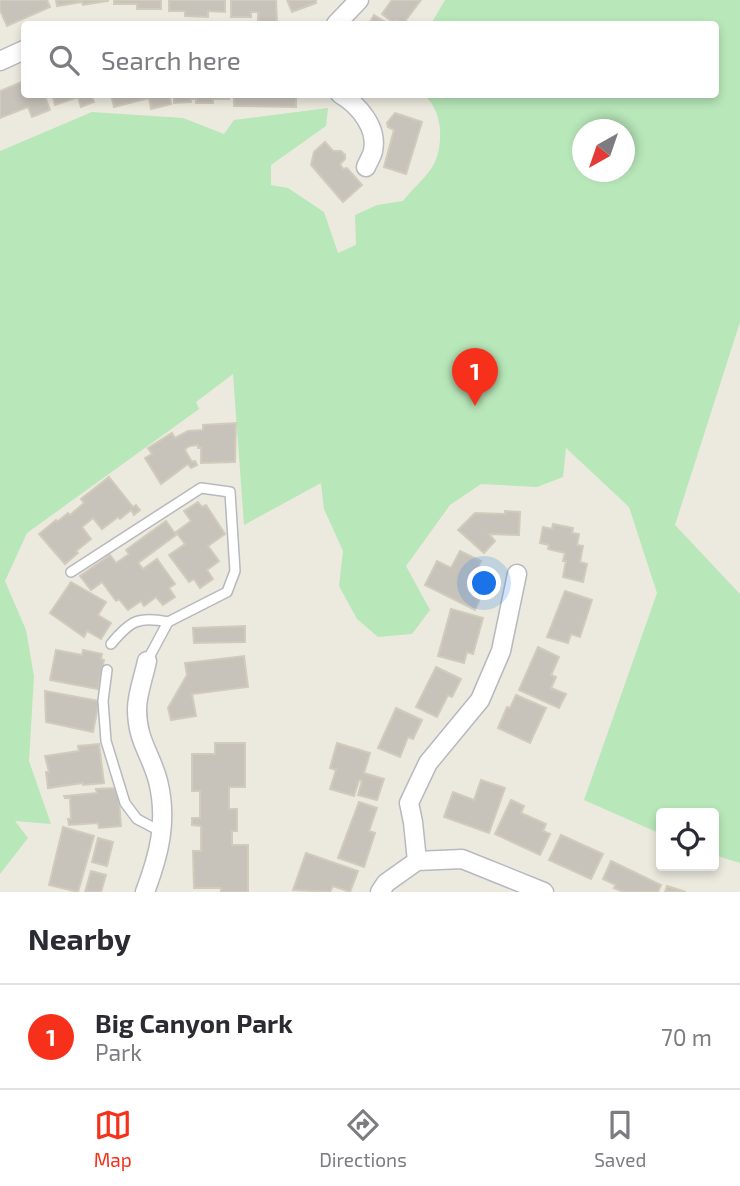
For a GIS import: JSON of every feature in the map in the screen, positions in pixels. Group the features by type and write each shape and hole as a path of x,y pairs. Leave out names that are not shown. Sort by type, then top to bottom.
{"street":[{"path":"339,21 359,0"},
{"path":"0,61 21,51"},
{"path":"347,98 370,124 374,149 366,167"},
{"path":"417,861 408,803 428,762 481,700 501,651 517,575"},
{"path":"145,892 160,853 162,832 158,780 141,741 137,708 147,662"},
{"path":"380,892 386,883 417,861 462,859 544,892"}],"lane":[{"path":"71,572 201,488 230,492 235,571 227,592 168,622 140,620 125,626 111,644"},
{"path":"147,662 168,622"},
{"path":"107,670 103,701 104,733 125,803 136,819 162,832"}],"green space":[{"path":"445,0 740,0 740,322 675,525 740,594 740,863 719,857 719,808 656,808 656,832 584,800 657,593 629,507 566,448 563,477 537,487 481,484 450,505 406,566 430,610 412,634 378,637 357,619 339,586 343,551 324,509 321,483 244,525 233,374 196,402 199,409 27,533 5,581 26,630 34,676 29,761 51,824 15,821 28,838 0,874 0,151 92,112 183,118 224,134 234,120 328,108 326,126 271,165 271,185 288,188 324,212 338,253 356,245 355,215 377,205 403,201 429,172 440,144 440,126 435,109 427,98 719,98 719,21 433,21"}],"building":[{"path":"0,0 47,0 50,7 7,26 0,10"},
{"path":"56,0 108,0 108,1 57,6"},
{"path":"114,0 161,0 161,9 137,9 137,4 114,4"},
{"path":"169,0 225,0 225,12 208,11 208,17 185,16 185,11 169,11"},
{"path":"231,0 276,0 277,21 258,21 258,12 251,12 251,17 231,17"},
{"path":"287,0 316,0 316,3 292,12"},
{"path":"392,0 421,0 405,21 391,21 382,14"},
{"path":"374,15 384,21 371,21"},
{"path":"21,82 21,98 46,98 50,110 32,117 28,107 0,118 0,91"},
{"path":"53,98 75,98 55,105"},
{"path":"78,98 92,98 94,102 81,107"},
{"path":"112,98 149,98 114,107"},
{"path":"149,98 170,98 171,104 151,109"},
{"path":"174,98 229,98 213,99 213,103 196,103 196,99 191,99 191,102 174,103"},
{"path":"234,98 296,98 296,107 234,106"},
{"path":"395,113 422,122 406,174 384,167 394,130 388,127 387,123"},
{"path":"325,142 333,151 341,151 345,155 340,164 362,185 343,202 311,165 314,152"},
{"path":"236,423 235,462 201,463 201,448 198,448 198,445 190,446 185,449 186,452 197,465 191,468 188,464 161,484 145,458 152,454 148,448 172,433 175,438 188,431 203,430 203,425"},
{"path":"109,477 133,507 136,505 140,510 134,515 131,510 102,529 93,518 82,527 91,539 65,564 39,534 56,520 57,522 68,513 70,515 84,503 81,499"},
{"path":"198,502 202,507 206,505 225,534 208,546 219,561 207,570 213,579 200,588 194,579 189,582 169,555 185,544 176,532 191,521 184,511"},
{"path":"505,511 520,512 519,535 489,534 495,541 484,553 458,530 475,513 505,514"},
{"path":"166,521 176,535 138,563 143,569 157,559 175,584 169,588 175,597 163,605 156,597 144,606 141,601 128,610 119,599 116,601 102,582 91,590 80,576 110,555 116,563 129,554 126,550"},
{"path":"553,524 573,528 572,533 579,534 577,545 583,546 580,562 587,564 583,582 563,577 565,553 548,549 549,545 540,543 543,527 552,529"},
{"path":"460,551 481,561 467,588 481,596 475,610 425,585 437,561 451,568"},
{"path":"71,582 106,602 98,615 111,623 101,639 87,631 84,637 50,613"},
{"path":"565,591 592,600 580,637 571,634 568,643 547,637"},
{"path":"451,609 483,618 473,654 467,652 464,663 438,656"},
{"path":"245,626 245,642 194,643 193,628"},
{"path":"538,647 559,657 551,675 556,677 551,688 566,694 559,708 519,690"},
{"path":"56,650 82,655 83,650 102,654 101,659 104,660 98,689 50,680"},
{"path":"244,656 248,687 192,694 196,716 171,720 168,708 187,675 185,663"},
{"path":"436,667 461,679 452,697 448,695 437,717 416,707"},
{"path":"45,691 99,701 93,732 46,722"},
{"path":"516,695 546,708 530,743 498,728 507,707 510,708"},
{"path":"396,708 422,720 413,739 408,737 400,757 378,748"},
{"path":"215,743 245,743 245,787 229,787 229,809 237,809 237,831 232,831 232,845 248,845 248,892 194,888 193,851 201,851 201,826 192,825 192,818 200,818 200,791 192,791 192,754 215,754"},
{"path":"337,743 370,753 364,773 384,779 377,800 358,795 362,781 359,780 354,796 330,789 336,770 330,768"},
{"path":"99,744 104,783 48,788 46,772 49,772 45,756 79,751 78,746"},
{"path":"481,780 505,788 489,833 444,817 453,792 474,800"},
{"path":"118,788 121,826 99,828 98,823 69,825 70,798 64,796 97,793 96,789"},
{"path":"511,800 524,806 521,813 546,824 543,831 550,834 540,855 495,834"},
{"path":"359,802 377,808 369,831 375,833 364,867 338,858"},
{"path":"63,827 94,836 78,892 49,885"},
{"path":"561,835 603,854 591,879 549,860"},
{"path":"98,838 113,842 107,866 92,862"},
{"path":"306,853 358,871 350,892 333,886 330,892 293,890"},
{"path":"611,861 661,885 658,892 623,892 614,888 616,885 603,879"},
{"path":"91,871 106,875 101,892 85,892"},
{"path":"667,886 686,892 665,892"}],"place":[{"name":"Big Canyon Park","path":"475,406"}]}
